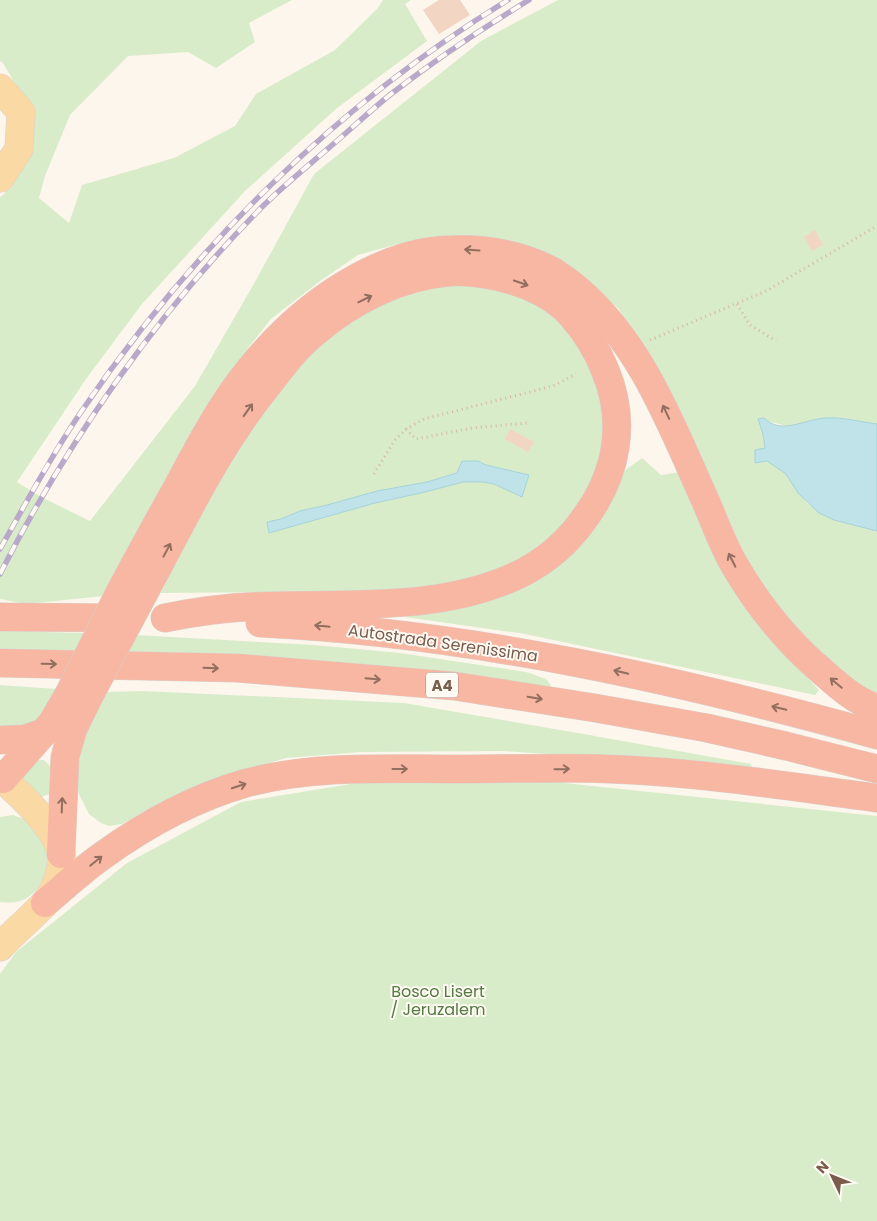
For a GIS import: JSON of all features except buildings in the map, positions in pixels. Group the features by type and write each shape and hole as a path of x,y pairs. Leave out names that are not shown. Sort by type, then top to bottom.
{"highway":[{"path":"61,854 65,757 73,729 78,697 132,593 192,460 233,391 286,329 338,288 390,260 430,251 462,249 496,252 527,260 555,272 590,300 615,327 664,407 733,563 769,618 787,639 849,694 877,709"},
{"path":"132,593 257,397 288,358 312,335 356,303 385,288 417,278 450,272 480,273 524,283 547,296 571,314 596,348 611,384 616,405 617,444 609,474 601,494 573,534 553,553 524,572 486,588 453,597 388,604 262,606 200,611 165,618"},
{"name":"Autostrada Serenissima","path":"0,617 165,618 318,626 479,645 595,666 794,712 877,735"},
{"name":"A4","path":"0,662 237,668 454,686 707,728 877,769"},
{"path":"1,779 45,732 60,711 78,697"},
{"path":"0,740 25,739 45,732"},
{"path":"45,903 101,856 177,809 246,783 299,773 342,769 589,768 703,776 877,798"}],"main road":[{"path":"0,88 21,112 19,149 0,178"},
{"path":"0,947 9,925 45,903 56,884 60,870 61,854 56,841 42,818 1,779"}],"path":[{"path":"644,343 766,291 877,226"},
{"path":"737,304 750,325 776,341"},
{"path":"374,474 395,440 406,429 424,419 553,386 576,374"},
{"path":"406,429 416,439 472,428 527,422"}],"green space":[{"path":"0,0 292,0 249,23 255,42 216,68 188,52 128,56 70,115 45,176 39,198 69,223 82,185 174,158 235,126 256,94 335,50 377,9 383,0 411,0 405,4 427,41 337,108 245,191 142,304 86,379 17,482 41,497 90,521 195,386 314,174 481,41 558,0 877,0 877,424 843,418 788,426 758,419 765,449 755,450 755,463 767,461 786,474 807,503 834,520 877,531 877,697 866,692 793,630 754,575 719,508 651,361 618,308 595,289 469,239 429,237 358,255 320,281 271,319 248,348 228,380 104,596 26,604 0,599 0,197 30,156 33,114 0,61"},
{"path":"462,284 499,288 532,300 553,315 573,336 601,394 606,423 602,458 592,488 570,519 537,551 503,569 477,579 414,591 161,593 199,514 268,402 325,338 350,320 415,289","holes":["478,461 486,465 529,475 522,497 494,484 463,482 375,503 269,533 267,522 281,519 300,511 377,491 411,486 451,476"]},
{"path":"642,458 661,475 680,472 788,657 819,690 815,695 525,634 405,617 497,595 620,474"},
{"path":"0,631 84,633 74,654 0,654"},
{"path":"136,635 314,645 400,653 526,672 546,679 551,685 547,688 128,652"},
{"path":"0,685 56,689 40,718 33,724 0,731"},
{"path":"144,691 404,703 751,764 752,768 504,751 361,752 286,758 216,779 156,805 122,824 109,826 101,823 89,814 78,792 74,769 80,745 106,692"},
{"path":"35,760 44,760 52,768 51,793 42,797 36,797 22,784 21,774"},
{"name":"Bosco Lisert / Jeruzalem","path":"375,780 545,781 877,816 877,1221 0,1221 0,974 16,952 127,863 241,802"},
{"path":"13,815 23,819 33,827 45,844 49,857 46,872 35,892 23,900 9,903 0,902 0,817"}],"water":[{"path":"764,418 778,426 833,418 877,424 877,531 834,520 819,513 798,493 786,474 767,461 755,463 755,450 765,448 758,419"},
{"path":"462,461 478,461 486,465 529,475 522,497 494,484 463,482 375,503 269,533 267,522 281,519 300,511 377,491 427,482 457,473"}],"railway":[{"path":"0,549 49,463 81,412 125,351 171,293 220,237 273,183 385,85 445,41 508,0"},
{"path":"0,574 55,476 117,380 151,334 224,248 279,191 391,94 458,45 529,0"}]}
